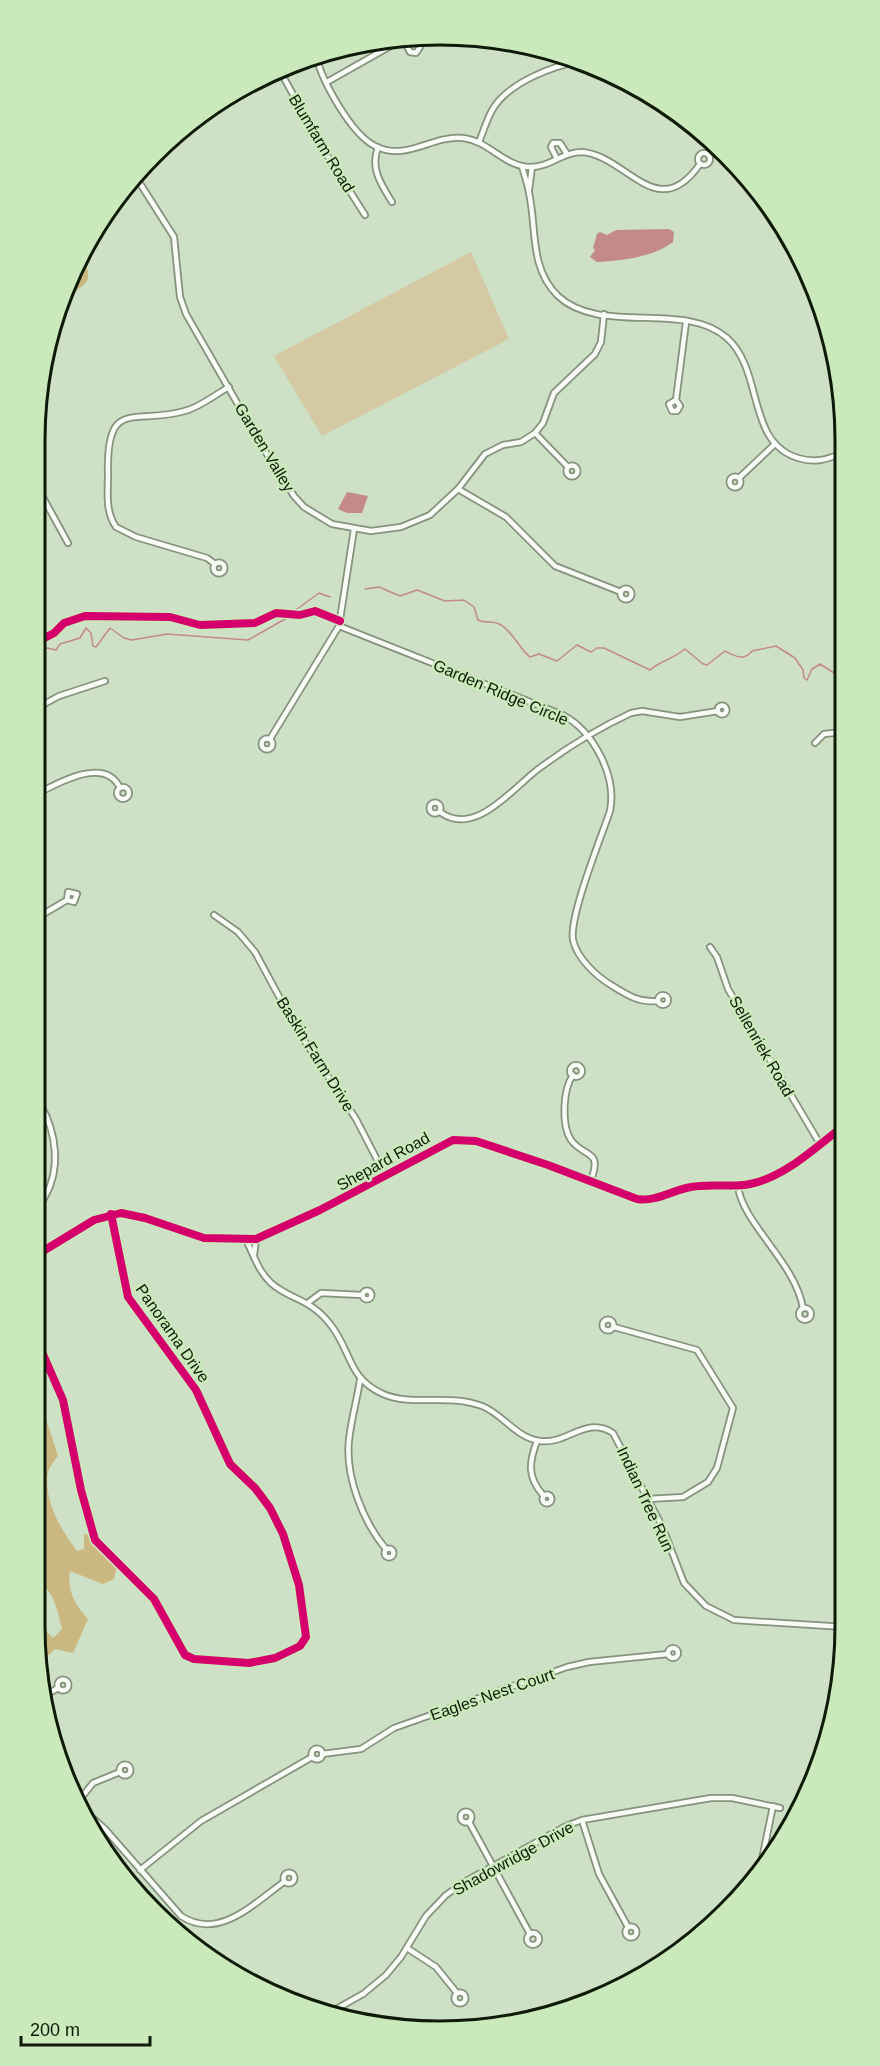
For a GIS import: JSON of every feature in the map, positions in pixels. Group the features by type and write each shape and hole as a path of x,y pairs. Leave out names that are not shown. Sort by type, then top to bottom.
{"street":[{"path":"407,47 410,52 416,53 419,46"},
{"path":"327,82 383,49"},
{"path":"319,64 353,128 378,147 400,152 419,149 444,139 462,138 479,142 522,166 532,167 578,152 595,155 640,183 656,189 674,187 686,181 700,164"},
{"path":"479,142 494,107 511,90 565,65"},
{"name":"Blumfarm Road","path":"284,77 322,149 365,215"},
{"path":"557,159 551,147 553,143 561,143 567,154"},
{"path":"378,147 374,160 375,171 392,202"},
{"path":"522,166 529,190 536,258 545,279 566,302 588,311 686,322 720,332 738,349 750,369 766,431 775,444 785,453 804,460 823,460 835,456"},
{"path":"529,190 532,167"},
{"name":"Garden Valley","path":"140,184 174,237 182,306 262,448 294,496 318,517 332,524 354,529 385,530 416,522 443,505 485,453 503,445 521,442 535,433"},
{"path":"568,466 535,433 543,423 554,393 595,354 601,342 604,314"},
{"path":"676,400 686,322"},
{"path":"215,564 207,558 136,537 116,527 108,509 107,444 111,433 122,421 136,416 189,410 229,387"},
{"path":"739,478 775,444"},
{"path":"458,489 506,517 555,566 621,592"},
{"path":"45,502 68,543"},
{"path":"270,739 339,627 354,529"},
{"name":"Garden Ridge Circle","path":"339,627 563,715 574,722 588,738 609,774 612,800 575,920 574,941 580,956 601,979 640,1001 658,1001"},
{"path":"45,704 59,696 105,681"},
{"path":"440,812 448,817 463,818 487,812 502,802 540,767 635,712 680,717 718,711"},
{"path":"815,742 824,734 835,733"},
{"path":"45,791 91,772 109,776 120,788"},
{"path":"45,913 67,900"},
{"name":"Baskin Farm Drive","path":"214,915 238,932 255,952 296,1028 356,1119 385,1175"},
{"name":"Sellenriek Road","path":"710,946 717,957 728,989 820,1144"},
{"path":"573,1075 567,1089 568,1134 574,1143 589,1151 594,1159 595,1171 591,1180"},
{"path":"45,1120 53,1137 55,1159 50,1187 45,1196"},
{"name":"Shepard Road","path":"111,1214 145,1218 204,1238 256,1239 292,1224 438,1145 464,1139 591,1180 643,1200 700,1185 738,1186 774,1176 835,1133"},
{"path":"738,1186 739,1198 778,1254 800,1293 803,1308"},
{"path":"45,1248 94,1220 111,1214"},
{"name":"Panorama Drive","path":"45,1360 63,1400 81,1490 96,1540 154,1599 185,1655 194,1659 249,1663 275,1658 294,1650 303,1643 306,1626 299,1585 283,1534 262,1496 230,1464 196,1389 128,1297 111,1214"},
{"path":"254,1255 256,1239"},
{"path":"246,1240 258,1267 273,1285 309,1302 331,1324 360,1380 394,1398 447,1398 474,1403 496,1413 520,1433 537,1441 530,1459 530,1469 534,1484 543,1495"},
{"path":"309,1302 321,1293 362,1295"},
{"path":"614,1327 698,1350 714,1373 733,1408 717,1468 708,1482 683,1497 648,1498"},
{"path":"360,1380 348,1442 350,1467 363,1510 386,1549"},
{"name":"Indian Tree Run","path":"537,1441 556,1440 586,1427 608,1429 620,1442 632,1471 662,1526 684,1583 695,1596 716,1613 747,1622 835,1626"},
{"name":"Eagles Nest Court","path":"140,1870 201,1821 312,1757 312,1752 316,1749 322,1754 361,1749 394,1728 567,1667 589,1662 668,1654"},
{"path":"51,1692 58,1688"},
{"path":"84,1796 93,1783 120,1772"},
{"name":"Shadowridge Drive","path":"338,2008 380,1981 407,1948 426,1916 441,1899 459,1885 566,1826 582,1820 711,1798 732,1798 780,1808"},
{"path":"764,1851 773,1806"},
{"path":"582,1820 599,1874 628,1927"},
{"path":"469,1822 530,1934"},
{"path":"98,1823 181,1916 205,1925 217,1925 232,1919 284,1882"},
{"path":"407,1948 436,1967 457,1993"}],"shaded area":[{"path":"669,229 674,232 673,242 656,251 626,259 597,262 590,257 595,250 593,248 597,234 600,232 607,235 616,230"},
{"path":"471,252 509,339 322,436 274,356"},
{"path":"86,265 88,278 74,291"},
{"path":"347,492 368,496 362,513 347,513 338,509"},
{"path":"45,1416 58,1456 49,1470 47,1483 51,1504 59,1524 77,1551 84,1549 84,1534 92,1535 101,1551 117,1564 114,1579 103,1584 70,1571 73,1597 88,1619 73,1653 55,1649 46,1657 45,1633 53,1638 62,1629 56,1607 45,1587"}],"waterway":[{"path":"365,589 379,587 400,596 417,590 445,601 464,600 474,607 478,620 492,622 505,628 530,657 539,654 557,661 577,645 591,652 597,648 604,648 650,670 685,649 707,665 725,651 742,657 752,651 776,646 795,658 807,680 812,669 820,664 835,674"},
{"path":"293,612 319,593 330,597"},
{"path":"45,650 56,650 60,644 80,638 86,628 91,633 93,646 96,647 110,628 124,638 132,640 167,634 248,640 287,618"}],"cycle path":[{"path":"45,638 64,623 85,616 170,617 200,625 255,623 276,613 300,615 315,611 340,621"},
{"path":"45,1250 94,1220 121,1213 145,1218 204,1238 256,1239 320,1210 453,1140 476,1141 548,1165 637,1199 644,1199 691,1187 743,1185 763,1180 788,1168 835,1133"},
{"path":"45,1359 63,1400 81,1490 95,1540 154,1599 185,1655 194,1659 249,1663 275,1658 300,1646 306,1637 299,1585 283,1534 270,1508 255,1488 230,1464 196,1390 128,1297 111,1214"}]}
